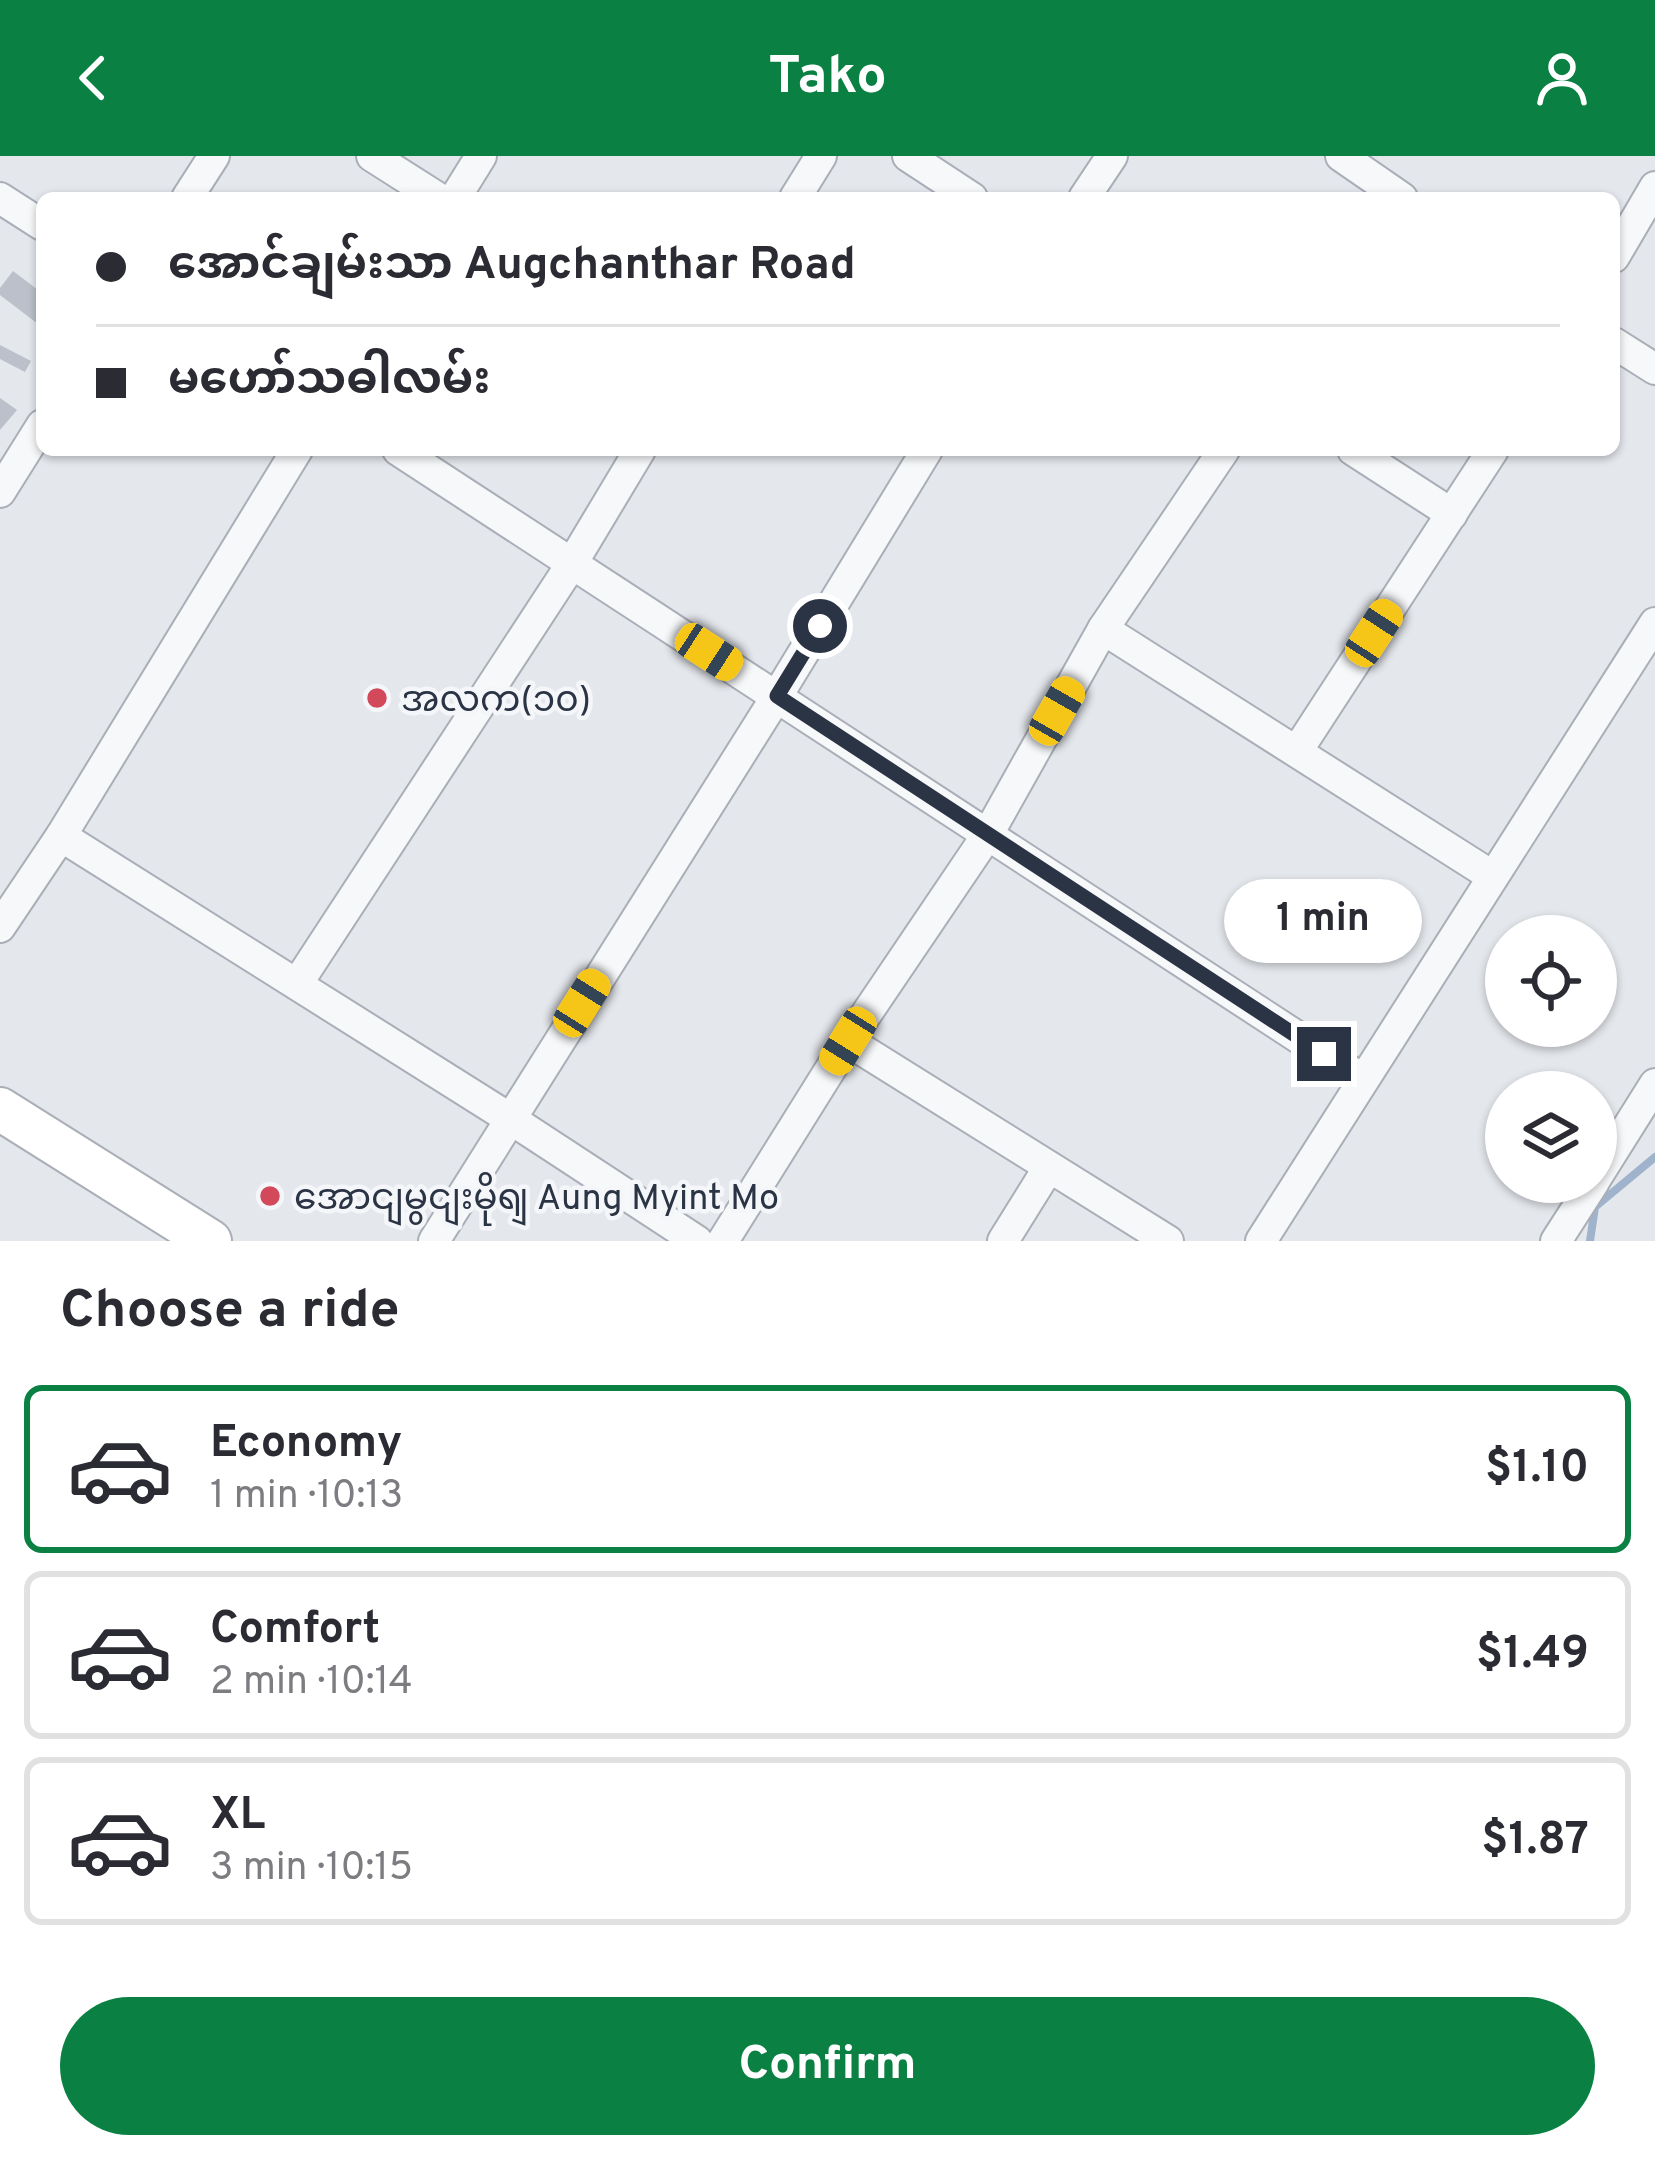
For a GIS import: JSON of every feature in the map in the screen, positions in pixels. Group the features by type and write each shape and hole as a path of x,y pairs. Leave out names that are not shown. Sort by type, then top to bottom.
{"street":[{"path":"191,192 214,156"},
{"path":"372,156 429,192"},
{"path":"458,192 481,156"},
{"path":"798,192 821,156"},
{"path":"908,156 963,192"},
{"path":"1088,192 1112,156"},
{"path":"1341,156 1393,192"},
{"path":"1620,247 1655,187"},
{"path":"0,198 36,221"},
{"path":"1620,347 1655,369"},
{"path":"0,490 36,434"},
{"path":"0,927 61,836 293,456"},
{"path":"407,456 1362,1079"},
{"path":"297,984 572,565 636,456"},
{"path":"434,1241 923,456"},
{"path":"723,1241 848,1041 988,834 1103,629 1220,456"},
{"path":"1362,456 1452,514"},
{"path":"1297,751 1489,456"},
{"path":"1261,1241 1655,623"},
{"path":"1103,629 1492,876"},
{"path":"61,836 697,1241"},
{"path":"848,1041 1168,1241"},
{"path":"1617,1145 1655,1084"},
{"path":"0,1109 210,1241"},
{"path":"1003,1241 1049,1167"},
{"path":"1556,1241 1580,1203"}],"building":[{"path":"13,271 36,288 36,322 0,295"},
{"path":"0,345 31,361 25,372 0,359"},
{"path":"0,398 17,410 0,430"}],"waterway":[{"path":"1590,1241 1595,1207 1655,1157"}],"place":[{"name":"အလက(၁၀)","path":"377,698"},
{"name":"အောငျမွငျးမိုရျ Aung Myint Mo","path":"270,1196"}],"route":[{"path":"820,626 777,696 1324,1054"}]}
